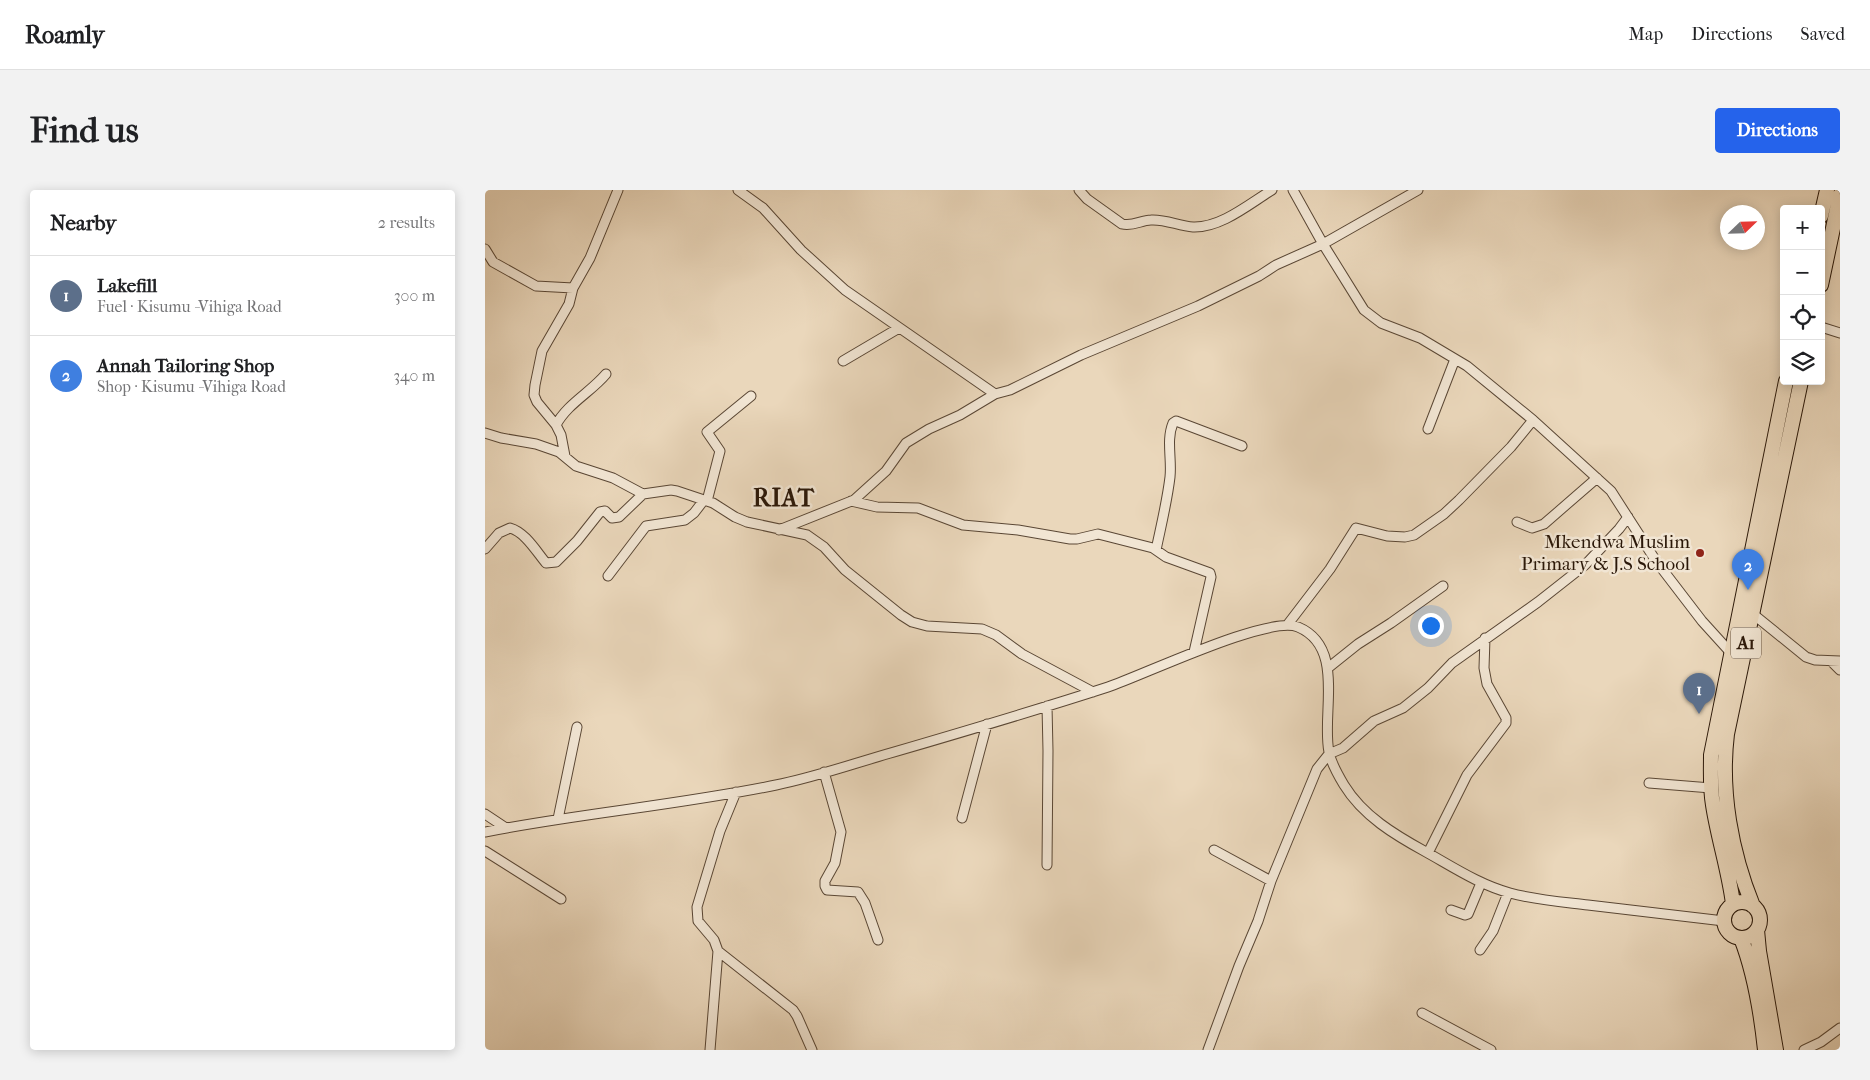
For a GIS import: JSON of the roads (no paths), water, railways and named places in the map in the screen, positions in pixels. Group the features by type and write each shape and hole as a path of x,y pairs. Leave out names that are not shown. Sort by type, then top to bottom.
{"highway":[{"path":"1824,205 1827,190"},
{"path":"1825,267 1839,202"},
{"name":"A1","path":"1733,904 1731,887 1716,823 1711,788 1711,755 1785,385"},
{"name":"A1","path":"1776,1050 1759,951 1757,930 1760,918 1759,912 1753,906 1744,884 1727,810 1724,752 1800,385"},
{"path":"1753,906 1744,902 1733,904 1726,912 1724,921 1730,933 1741,938 1753,935 1757,930"},
{"path":"1741,938 1754,976 1762,1018 1765,1050"}],"street":[{"path":"565,456 561,435 537,402 535,385 542,351 569,304 573,288 590,258 618,190"},
{"path":"739,190 763,208 829,278 995,394"},
{"path":"1079,190 1087,199 1127,226 1151,220 1195,227 1227,218 1272,190"},
{"path":"1293,190 1358,302 1372,318 1393,329 1410,333 1420,338 1467,366 1533,420 1611,491 1656,561 1706,626 1731,653"},
{"path":"779,530 851,501 871,486 886,471 906,443 995,394 1017,387 1109,342 1198,306 1259,276 1276,265 1323,244 1418,190"},
{"path":"485,249 493,262 536,286 573,288"},
{"path":"843,362 899,328"},
{"path":"1825,328 1840,333"},
{"path":"1428,429 1455,358"},
{"path":"555,425 567,410 607,374"},
{"path":"608,576 646,526 685,520 706,500 720,449 707,432 751,396"},
{"path":"1288,624 1330,569 1356,528 1387,536 1405,537 1414,535 1459,500 1511,447 1533,420"},
{"path":"1156,550 1169,478 1171,459 1169,447 1173,422 1176,421 1205,431 1241,446"},
{"path":"485,433 501,438 536,444 559,452 583,470 613,478 643,494"},
{"path":"1517,522 1532,528 1545,524 1597,478"},
{"path":"485,549 499,534 510,528 522,535 546,562 556,562 577,541 600,512 605,511 612,518 619,517 643,494 671,490 706,500 747,522 807,535 824,547 845,570 912,622 927,626 981,629 989,632 1022,654 1093,692"},
{"path":"851,501 877,507 918,508 963,525 1018,530 1070,539 1098,534 1153,548 1166,557 1211,575 1194,652"},
{"path":"1208,1050 1232,982 1258,922 1271,881 1317,768 1329,754 1343,748 1376,720 1403,708 1428,688 1452,663 1538,602 1585,565 1619,529 1628,516"},
{"path":"1328,668 1358,644 1443,586"},
{"path":"1753,614 1806,656 1815,660 1835,661 1840,670"},
{"path":"485,832 779,784 1093,692 1194,652 1262,629 1288,624 1306,631 1315,639 1321,648 1328,668 1329,754 1343,785 1363,809 1388,830 1481,883 1508,893 1569,903 1724,921"},
{"path":"1428,853 1467,775 1506,722 1487,684 1484,668 1485,638"},
{"path":"1047,706 1049,751 1047,865"},
{"path":"962,818 987,724"},
{"path":"557,819 577,727"},
{"path":"824,772 841,832 835,863 825,881 825,886 827,890 858,892 865,903 878,940"},
{"path":"1649,783 1711,788"},
{"path":"710,1050 718,951 714,940 698,921 697,907 720,831 736,792"},
{"path":"485,814 506,828"},
{"path":"1214,850 1271,881"},
{"path":"485,852 561,899"},
{"path":"1451,910 1465,915 1468,914 1481,883"},
{"path":"1480,950 1493,932 1508,893"},
{"path":"718,951 793,1010 812,1050"},
{"path":"1422,1013 1491,1050"},
{"path":"1804,1050 1821,1042 1840,1028"}],"place":[{"name":"Mkendwa Muslim Primary & J.S School","path":"1700,553"},
{"name":"Annah Tailoring Shop","path":"1748,590"},
{"name":"Lakefill","path":"1699,714"}],"district":[{"name":"RIAT","path":"784,498"}]}
